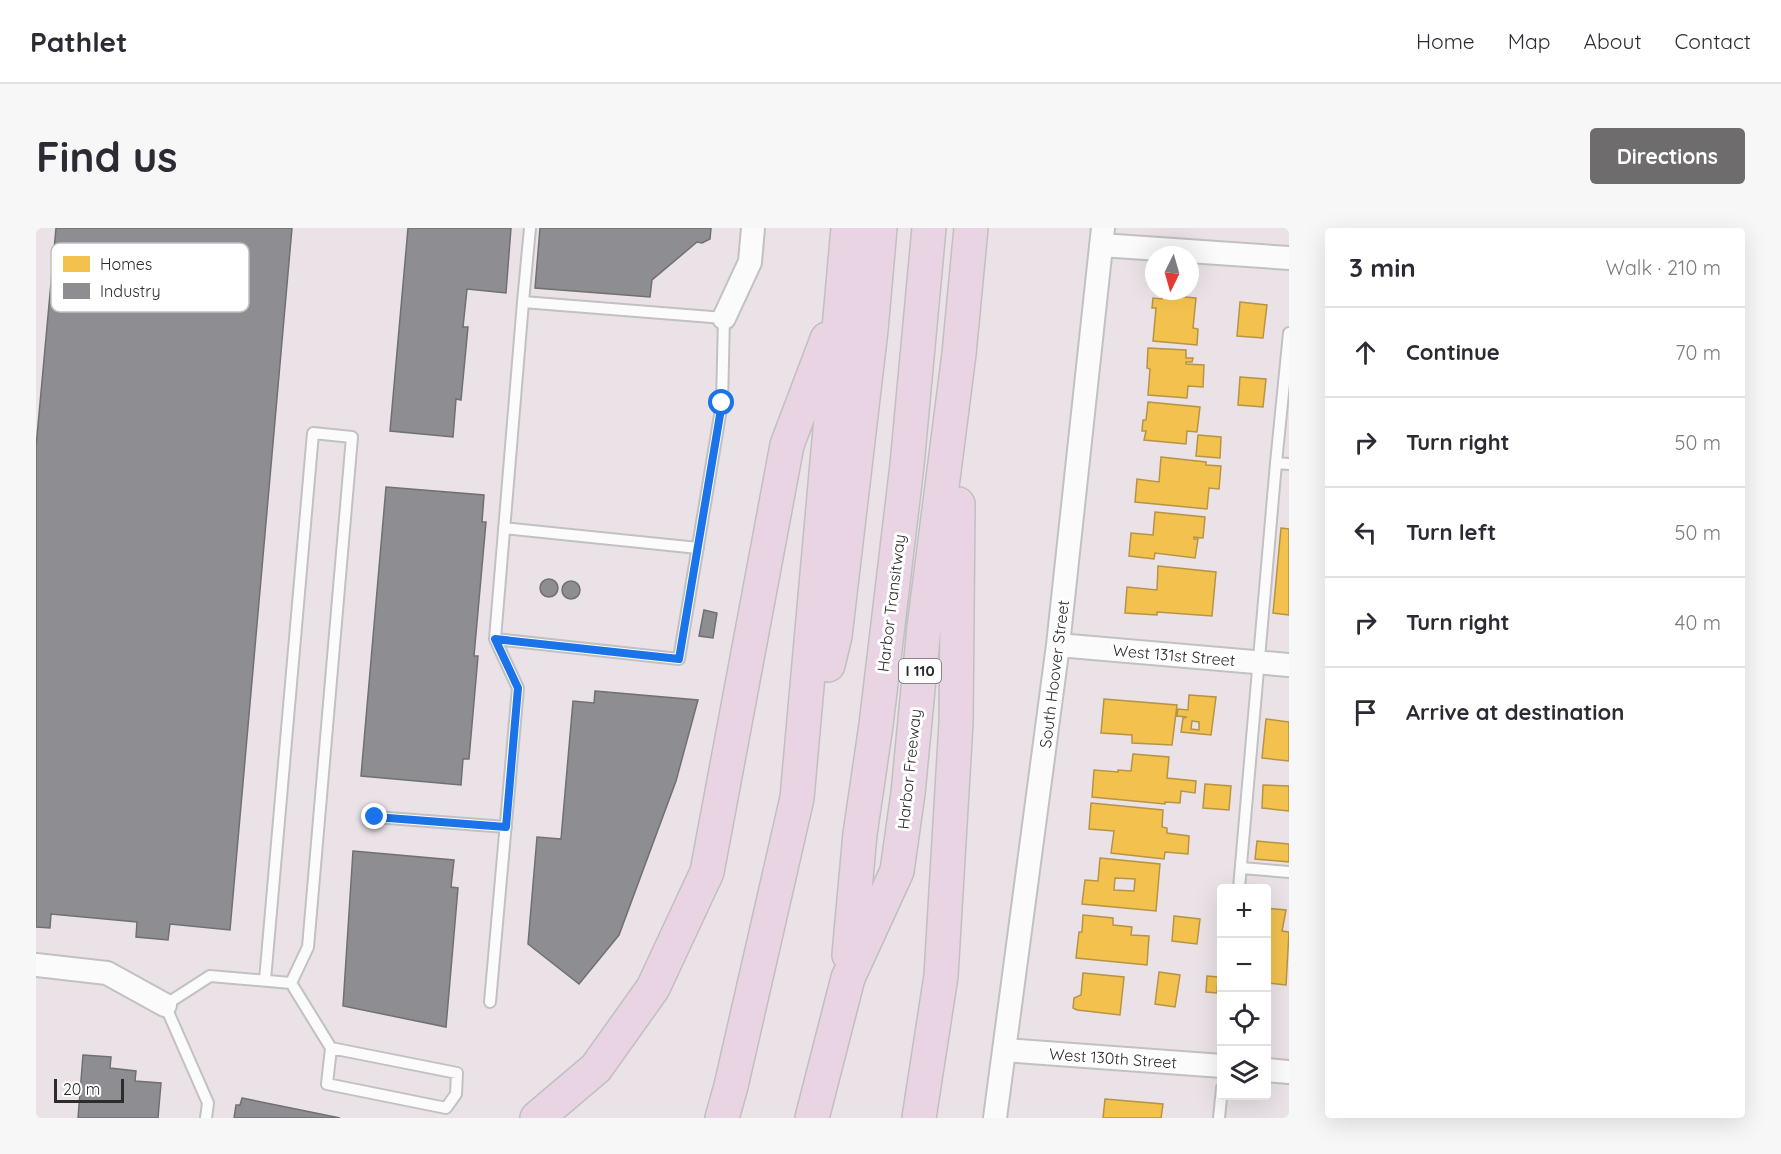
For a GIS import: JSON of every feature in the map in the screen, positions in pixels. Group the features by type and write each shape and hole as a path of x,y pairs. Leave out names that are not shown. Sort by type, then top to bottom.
{"highway":[{"path":"797,798 848,228"},
{"path":"722,1118 835,636 871,330 880,228"},
{"name":"Harbor Transitway","path":"848,978 860,834 876,725 908,465 929,228"},
{"name":"Harbor Freeway","path":"812,1118 848,978 897,871 908,793 924,627 959,354 971,228"},
{"path":"537,1118 596,1068 653,988 707,872 787,445 842,301"},
{"path":"919,1118 941,976 956,723 959,354"}],"street":[{"path":"724,318 750,262 753,228"},
{"path":"1102,236 1289,258"},
{"name":"South Hoover Street","path":"995,1118 1058,645 1102,236"},
{"name":"West 131st Street","path":"1058,645 1289,666"},
{"path":"36,965 107,973 165,1005"},
{"name":"West 130th Street","path":"1004,1050 1217,1066"},
{"path":"1271,1070 1289,1072"}],"lane":[{"path":"490,1002 518,688 495,639 530,228"},
{"path":"495,639 679,659 722,403 724,318 524,302"},
{"path":"1239,884 1289,333"},
{"path":"265,980 313,433 352,437 308,947 291,983"},
{"path":"1276,463 1289,464"},
{"path":"504,528 698,548"},
{"path":"375,817 506,827"},
{"path":"1241,868 1289,872"},
{"path":"207,1118 208,1103 165,1005 210,976 291,983"},
{"path":"291,983 331,1048 327,1084 446,1108 456,1094 457,1073 331,1048"},
{"path":"1219,1118 1220,1100"}],"building: Homes":[{"path":"1153,300 1196,300 1193,328 1198,329 1197,345 1153,341 1156,308 1152,308"},
{"path":"1240,302 1267,305 1263,338 1237,336"},
{"path":"1148,348 1186,350 1186,358 1193,358 1192,362 1186,362 1186,364 1204,365 1203,387 1188,386 1187,398 1148,395 1150,369 1147,368"},
{"path":"1240,377 1266,379 1263,407 1238,405"},
{"path":"1148,402 1200,407 1197,432 1187,431 1186,444 1144,440 1146,431 1142,431 1143,420 1146,420"},
{"path":"1198,435 1221,437 1220,458 1196,456"},
{"path":"1161,457 1221,466 1219,489 1209,488 1207,509 1135,502 1137,479 1159,482"},
{"path":"1155,512 1205,517 1203,538 1194,537 1198,539 1195,558 1155,553 1154,559 1129,556 1131,533 1153,535"},
{"path":"1281,528 1289,529 1289,615 1273,613"},
{"path":"1158,566 1216,572 1212,616 1157,612 1157,615 1125,613 1127,587 1157,590"},
{"path":"1189,695 1216,697 1211,735 1181,732 1183,718 1187,717 1177,716 1178,709 1188,710","holes":["1192,721 1199,722 1199,730 1191,729"]},
{"path":"1104,699 1177,705 1172,745 1132,743 1132,735 1101,733"},
{"path":"1266,719 1289,722 1289,761 1262,758"},
{"path":"1133,754 1169,757 1167,778 1196,781 1195,793 1181,791 1180,803 1165,802 1165,804 1092,797 1094,770 1131,771"},
{"path":"1205,784 1231,786 1229,810 1203,808"},
{"path":"1263,785 1289,786 1289,811 1262,808"},
{"path":"1091,803 1163,810 1162,827 1167,828 1167,833 1189,836 1188,854 1165,852 1164,859 1111,853 1114,831 1089,829"},
{"path":"1257,841 1289,844 1289,862 1255,859"},
{"path":"1100,858 1160,864 1156,911 1082,904 1085,880 1098,881","holes":["1115,878 1135,879 1134,891 1114,890"]},
{"path":"1271,908 1286,910 1282,931 1289,932 1286,985 1271,983"},
{"path":"1083,915 1113,918 1113,925 1132,927 1131,935 1149,936 1147,965 1076,958"},
{"path":"1174,916 1200,919 1197,944 1172,941"},
{"path":"1159,972 1180,975 1175,1007 1155,1004"},
{"path":"1083,973 1124,977 1120,1015 1073,1008 1074,998 1081,995"},
{"path":"1207,976 1217,977 1217,993 1206,992"},
{"path":"1105,1099 1163,1104 1161,1118 1103,1118"}],"building: Industry":[{"path":"56,228 292,228 230,930 170,924 168,940 136,937 137,922 51,914 50,928 36,927 36,447 51,283 51,312 249,312 249,243 55,243"},
{"path":"408,228 511,228 506,293 467,289 463,327 468,327 461,400 456,399 453,437 390,431"},
{"path":"540,228 711,228 710,239 702,243 697,242 652,280 650,297 535,288"},
{"path":"386,487 484,495 482,522 486,522 474,656 478,656 469,759 463,759 461,785 361,776"},
{"path":"549,579 555,582 558,588 555,594 549,597 543,594 540,588 543,582"},
{"path":"571,581 577,584 580,590 577,596 571,599 565,596 562,590 565,584"},
{"path":"704,610 717,613 713,638 699,636"},
{"path":"595,691 698,700 676,781 619,935 579,984 528,944 537,837 561,839 573,701 594,703"},
{"path":"353,851 454,860 451,887 458,888 446,1027 343,1006"},
{"path":"83,1055 111,1057 110,1068 136,1071 135,1081 161,1083 158,1118 78,1118"},
{"path":"242,1098 340,1118 234,1118 236,1105 240,1105"}],"route":[{"path":"375,817 506,827 518,688 495,639 679,659 722,403"}]}
